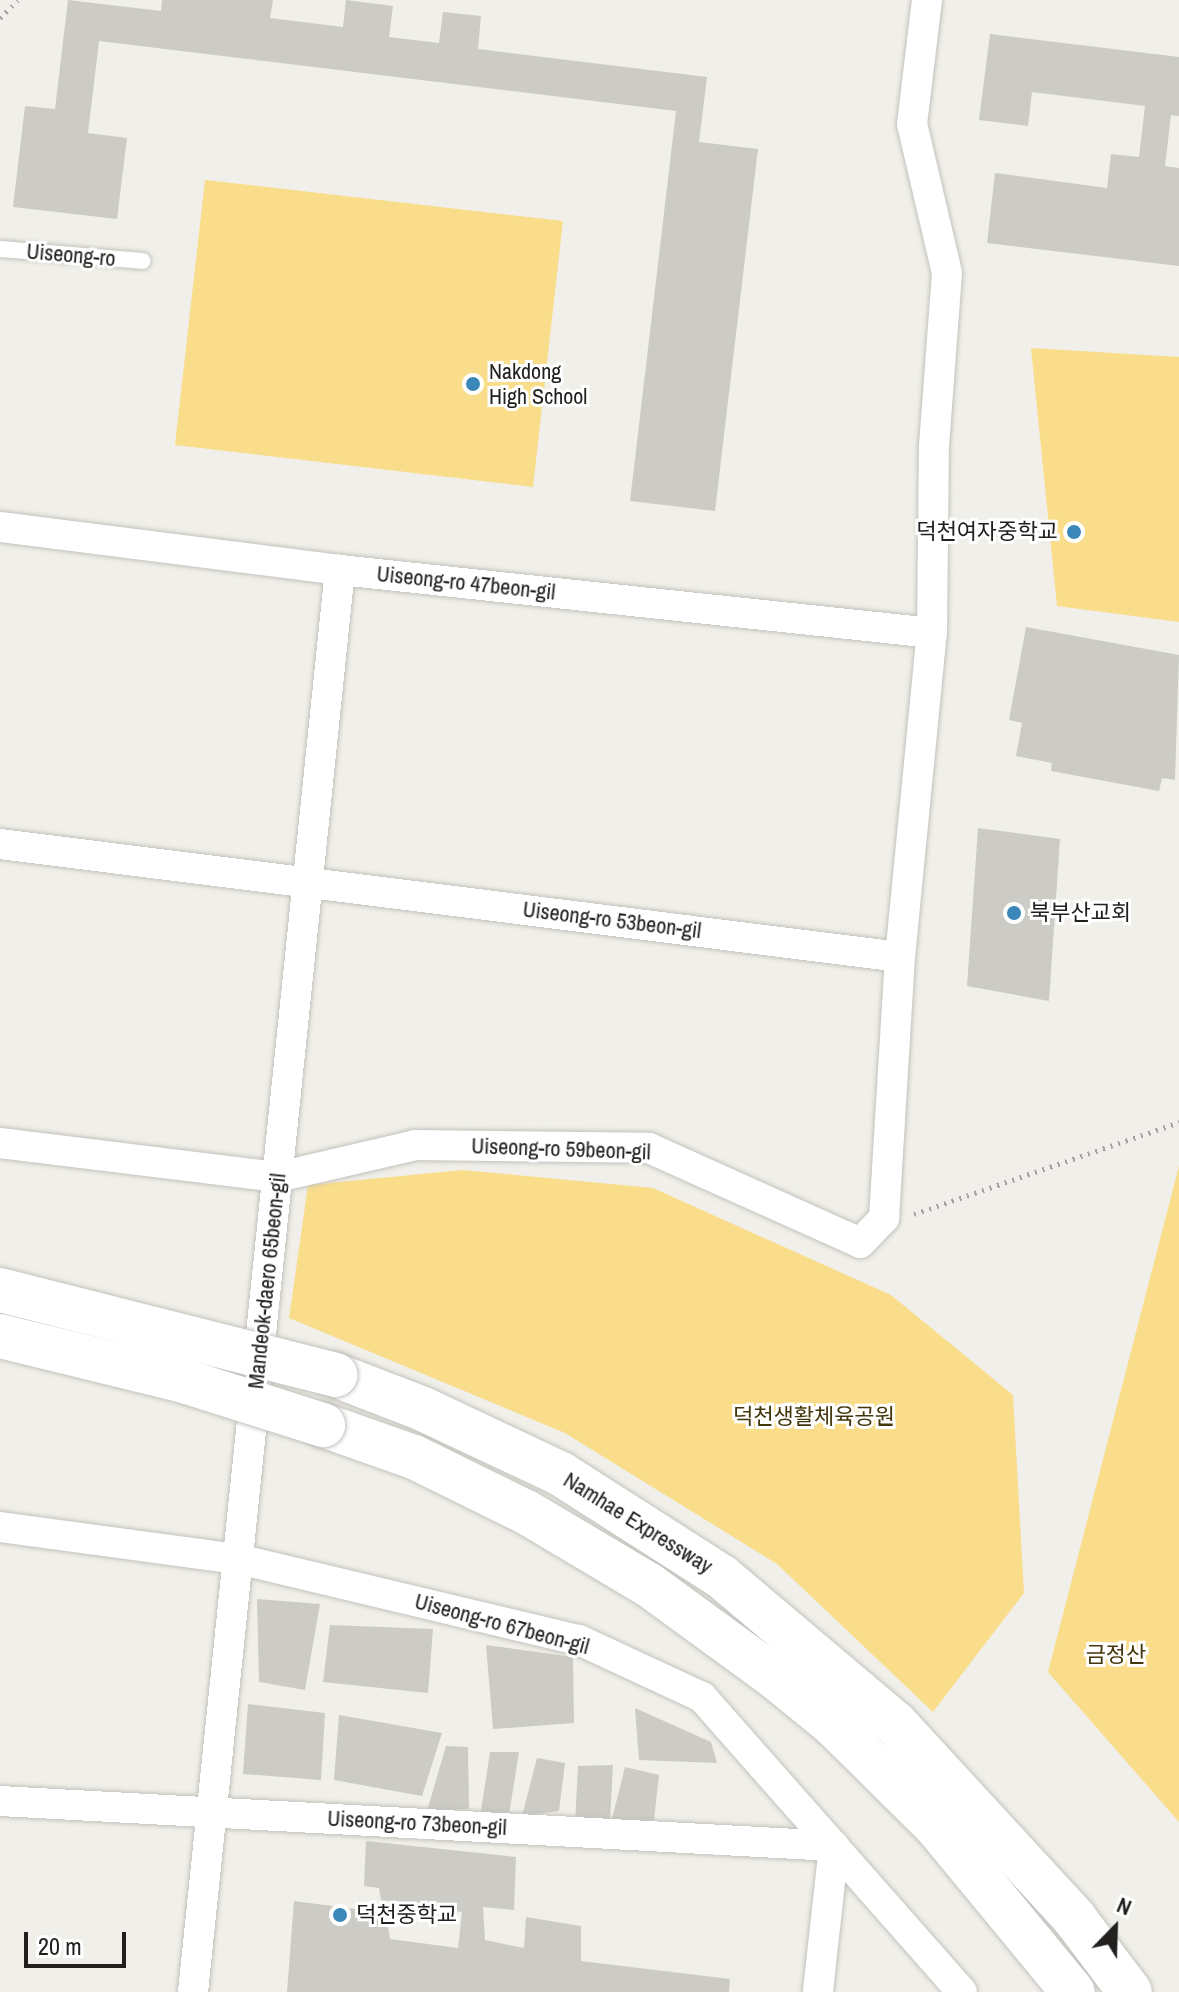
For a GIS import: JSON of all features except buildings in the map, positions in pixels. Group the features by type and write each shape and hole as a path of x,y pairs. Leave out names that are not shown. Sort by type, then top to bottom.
{"highway":[{"name":"Namhae Expressway","path":"0,1290 335,1375 423,1409 561,1474 722,1577 896,1724 1075,1919 1130,1992"},
{"path":"0,1336 184,1381 414,1457 526,1512 649,1585 775,1677 834,1725 936,1826 1073,1992"}],"street":[{"path":"875,1228 884,1218 900,957 932,633 934,446 947,273 912,124 927,0"},
{"name":"Uiseong-ro 47beon-gil","path":"0,527 340,570 932,633"},
{"name":"Mandeok-daero 65beon-gil","path":"193,1992 340,570"},
{"name":"Uiseong-ro 53beon-gil","path":"0,844 900,957"},
{"name":"Uiseong-ro 59beon-gil","path":"0,1143 278,1177 415,1145 649,1148 860,1243 875,1228"},
{"name":"Uiseong-ro 67beon-gil","path":"0,1527 238,1559 579,1640 702,1697 962,1992"},
{"name":"Uiseong-ro 73beon-gil","path":"0,1801 834,1846"},
{"path":"818,1992 834,1846"}],"lane":[{"name":"Uiseong-ro","path":"0,249 142,261"}],"path":[{"path":"0,18 18,0"},
{"path":"875,1228 1179,1122"}],"green space":[{"path":"205,180 563,221 533,487 175,445"},
{"path":"1031,348 1179,357 1179,622 1057,606"},
{"name":"금정산","path":"1179,1166 1179,1822 1048,1672"},
{"name":"덕천생활체육공원","path":"463,1170 653,1188 891,1295 1013,1395 1024,1593 933,1712 777,1564 565,1433 289,1318 308,1185"}],"place":[{"name":"Nakdong High School","path":"473,384"},
{"name":"덕천여자중학교","path":"1074,532"},
{"name":"북부산교회","path":"1014,913"},
{"name":"덕천중학교","path":"340,1915"}]}
